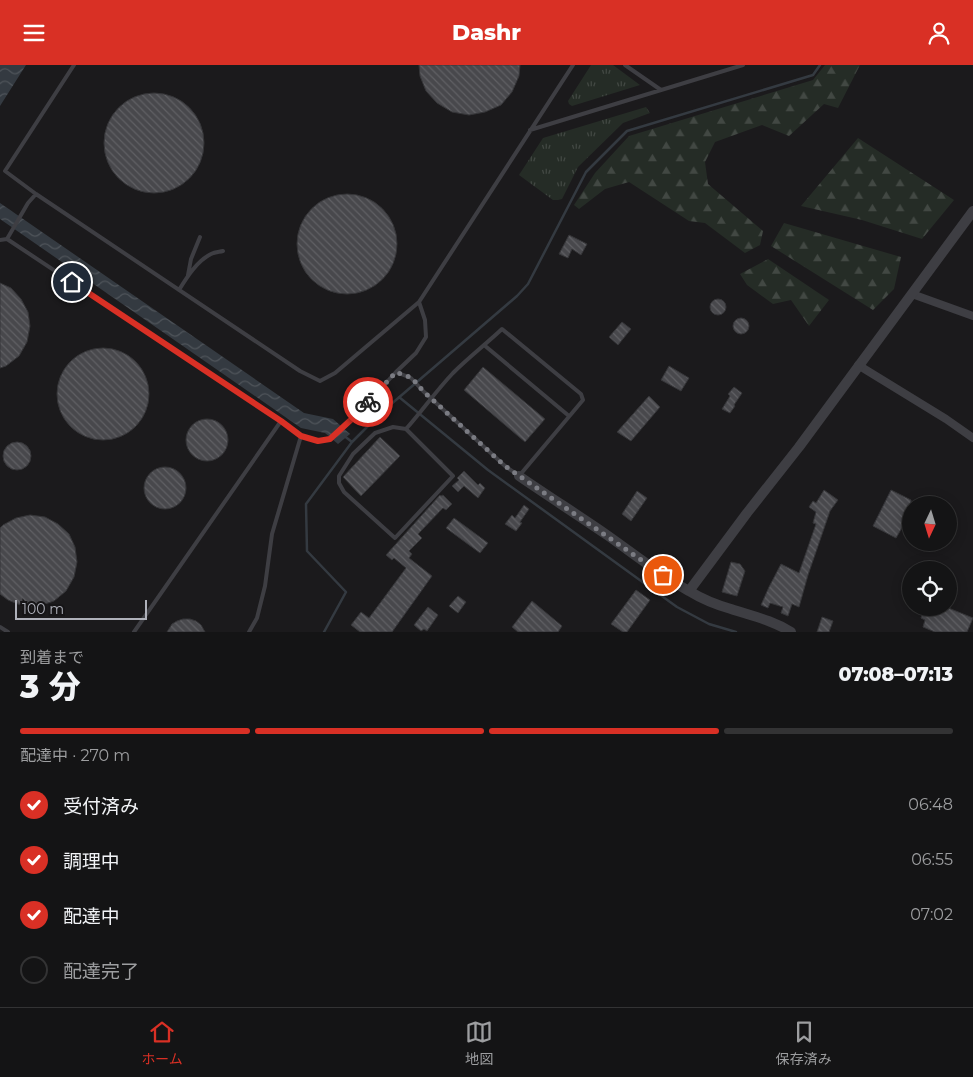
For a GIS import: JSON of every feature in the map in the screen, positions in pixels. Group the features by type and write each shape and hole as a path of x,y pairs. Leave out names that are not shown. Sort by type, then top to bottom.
{"street":[{"path":"689,591 799,447 973,211"},
{"path":"912,294 973,316"},
{"path":"858,365 946,419 973,438"},
{"path":"519,476 689,591 731,609 774,623 791,632"}],"lane":[{"path":"74,65 5,171 300,371 320,381 335,373 419,303 573,65"},
{"path":"625,65 661,90"},
{"path":"530,130 742,65"},
{"path":"7,239 36,193"},
{"path":"188,275 191,259 200,237"},
{"path":"0,240 7,239 301,436 318,441 330,439 416,353 426,337 425,320 419,303"},
{"path":"179,290 188,275 202,261 211,254 223,251"},
{"path":"396,372 412,378 423,391 432,399 505,466 519,476 583,400 581,394 502,329 453,373 432,399 417,417 406,429"},
{"path":"484,345 569,416"},
{"path":"134,632 281,421"},
{"path":"393,427 406,429 453,476 394,538 344,492 339,483 339,476 353,454 375,433 393,427"},
{"path":"249,632 257,618 265,587 272,534 301,436"},
{"path":"0,627 8,632"}],"green space":[{"path":"591,65 613,65 640,85 572,106 568,101"},
{"path":"825,65 860,65 838,108 824,104 789,136 762,125 715,142 705,162 708,184 763,231 760,245 745,253 705,223 689,221 629,182 605,189 579,209 574,205 595,173 629,136 813,80"},
{"path":"646,107 650,113 623,123 578,167 562,199 553,200 519,175 543,138"},
{"path":"858,138 954,200 922,239 862,220 801,206"},
{"path":"784,223 901,257 894,289 873,310 771,246"},
{"path":"768,259 829,300 809,326 791,300 773,304 747,285 740,274"}],"water":[{"path":"0,65 26,65 0,106"},
{"path":"0,203 304,413 333,419 350,434 338,444 325,433 301,428 0,219"}],"building":[{"path":"419,65 520,65 519,76 512,92 501,105 485,112 469,115 452,112 437,103 426,91 420,76"},
{"path":"154,93 173,96 190,107 201,124 204,143 201,162 190,179 173,190 154,193 135,190 118,179 107,162 104,143 107,124 118,107 135,96"},
{"path":"347,194 366,197 383,208 394,225 397,244 394,263 383,280 366,291 347,294 328,291 311,280 300,263 297,244 300,225 311,208 328,197"},
{"path":"569,235 587,244 581,255 572,249 568,258 559,254"},
{"path":"0,283 11,288 21,299 28,312 30,326 27,342 19,356 6,366 0,368"},
{"path":"718,299 726,307 718,315 710,307"},
{"path":"741,318 749,326 741,334 733,326"},
{"path":"622,322 631,329 618,345 609,337"},
{"path":"103,348 120,352 135,362 145,377 149,394 145,411 135,426 120,436 103,440 86,436 71,426 61,411 57,394 61,377 71,362 86,352"},
{"path":"669,366 689,378 681,391 661,380"},
{"path":"483,367 545,419 525,442 464,390"},
{"path":"734,387 742,393 730,413 722,409 730,396 728,394"},
{"path":"649,396 660,407 631,441 617,432"},
{"path":"211,419 219,422 225,428 228,440 225,452 219,458 203,461 195,458 189,452 186,436 189,428 195,422"},
{"path":"380,437 400,456 361,496 343,477"},
{"path":"17,442 27,446 31,456 27,466 17,470 7,466 3,456 7,446"},
{"path":"169,467 177,470 183,476 186,488 183,500 177,506 161,509 153,506 147,500 144,484 147,476 153,470"},
{"path":"464,471 478,485 480,483 485,488 478,498 464,486 458,492 452,486 459,480 457,478"},
{"path":"824,490 838,500 830,511 799,607 792,604 788,616 781,613 783,607 770,603 768,608 761,605 781,564 799,573 816,524 813,523 816,512 809,507 813,501 816,503"},
{"path":"891,490 903,496 902,528 896,538 873,526"},
{"path":"637,491 647,498 631,521 622,514"},
{"path":"440,495 443,495 452,504 446,510 443,508 418,534 422,538 409,551 412,554 409,558 432,576 392,632 360,632 351,625 361,612 369,618 406,568 394,558 392,560 386,555"},
{"path":"524,505 529,509 516,531 505,524 512,515 515,518"},
{"path":"30,515 45,517 58,524 69,534 75,547 77,562 74,577 66,591 54,601 39,606 23,606 8,600 0,594 0,528 16,518"},
{"path":"454,518 488,543 480,553 446,528"},
{"path":"731,562 740,564 745,571 737,596 722,592"},
{"path":"636,590 650,600 627,632 623,632 611,624"},
{"path":"458,596 466,602 458,613 449,606"},
{"path":"532,601 562,626 558,632 518,632 512,627"},
{"path":"428,607 438,615 427,631 424,629 421,631 414,625"},
{"path":"957,611 973,618 967,632 935,632 923,627 925,620 921,618 922,616 957,616"},
{"path":"822,617 833,621 829,632 817,632"},
{"path":"183,619 196,621 205,632 167,632 172,624"}],"waterway":[{"path":"324,632 346,592 307,551 306,504 352,442 382,412 517,296 528,284 586,172 627,131 813,75 820,65"},
{"path":"399,397 488,470 677,607 709,624 736,632"},
{"path":"343,435 352,442"}],"way so far":[{"path":"368,402 396,372 412,378 423,391 505,466 663,575"}],"route":[{"path":"72,282 301,436 318,441 330,439 368,402"}]}
